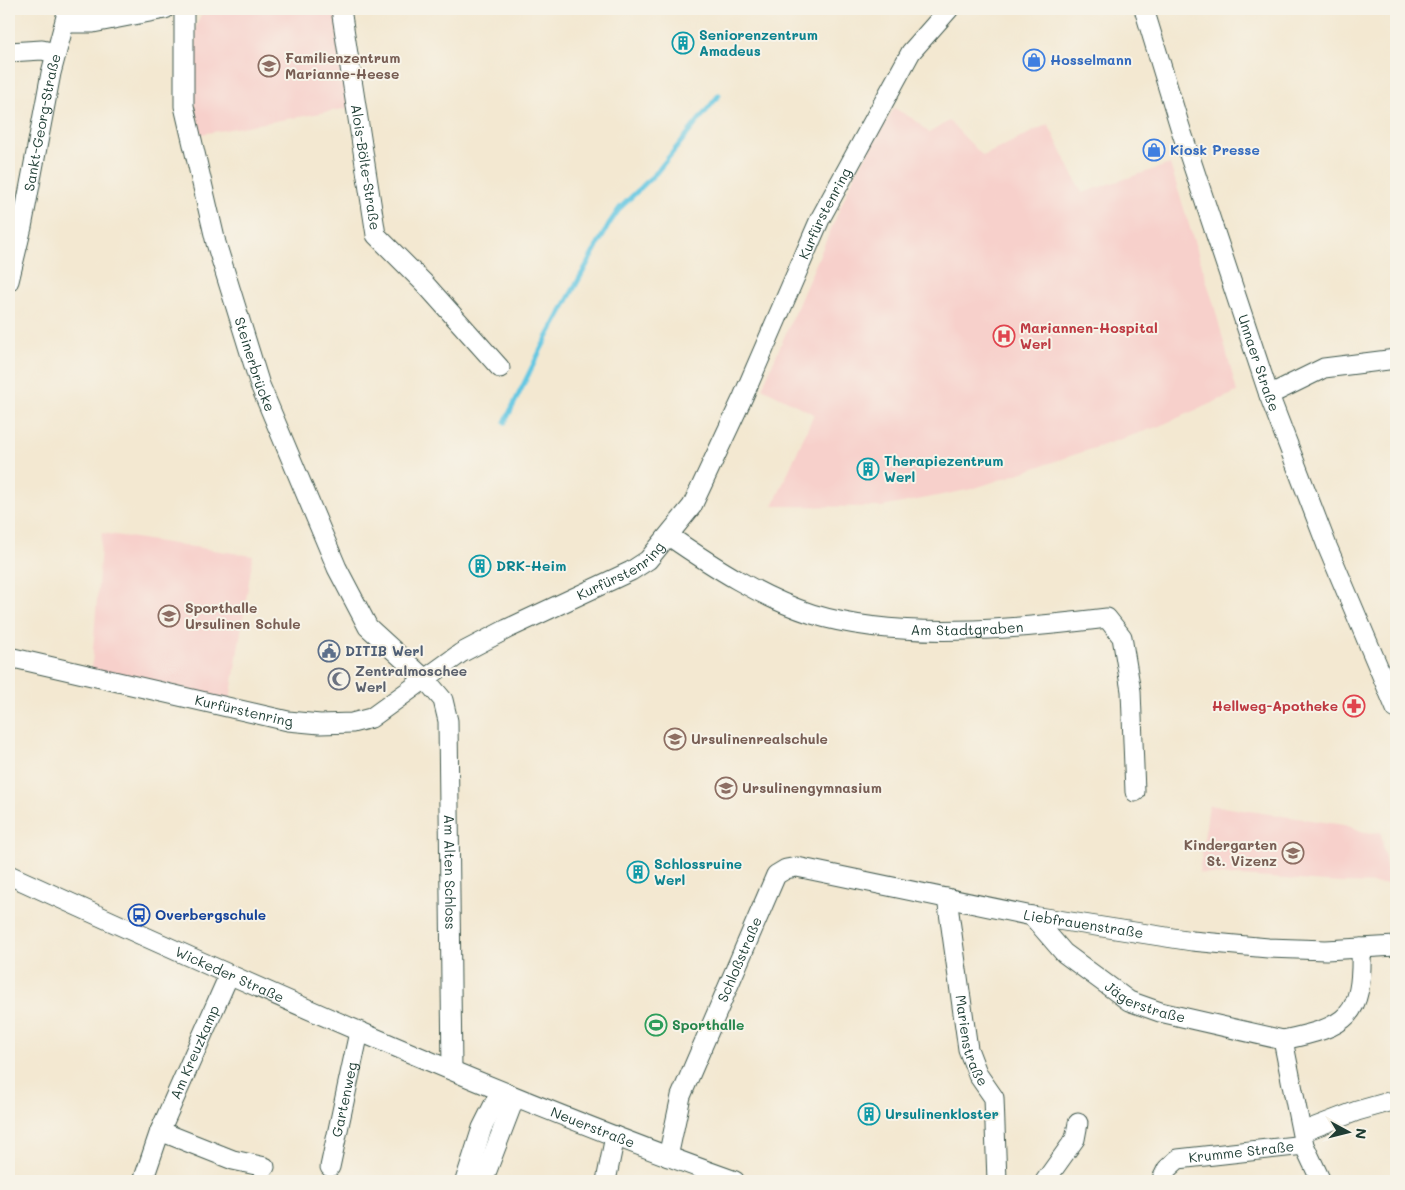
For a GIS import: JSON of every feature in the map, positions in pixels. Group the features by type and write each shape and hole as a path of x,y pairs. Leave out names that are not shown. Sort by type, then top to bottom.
{"street":[{"path":"66,16 93,23 165,9"},
{"name":"Steinerbrücke","path":"184,9 184,106 216,244 260,385 337,568 368,627 426,680"},
{"name":"Alois-Bölte-Straße","path":"341,9 376,235 425,284 500,368"},
{"name":"Kurfürstenring","path":"9,657 288,721 320,724 352,723 371,718 461,653 507,628 631,571 648,560 692,506 743,398 820,219 911,52 949,9"},
{"name":"Unnaer Straße","path":"1144,9 1180,127 1269,396 1327,546 1396,707"},
{"name":"Sankt-Georg-Straße","path":"9,281 22,227 51,72 66,16"},
{"path":"9,52 42,50 56,53"},
{"path":"1269,396 1324,368 1396,359"},
{"name":"Am Stadtgraben","path":"669,536 724,574 770,596 812,614 862,625 933,630 1036,627 1107,618 1122,637 1131,691 1135,792"},
{"name":"Am Alten Schloss","path":"426,680 443,700 448,721 452,1070"},
{"name":"Liebfrauenstraße","path":"776,875 786,868 797,867 1032,916 1192,941 1268,948 1326,950 1396,946"},
{"name":"Schloßstraße","path":"668,1157 681,1096 776,875"},
{"name":"Wickeder Straße","path":"9,876 359,1032 452,1070"},
{"name":"Marienstraße","path":"947,898 968,1049 978,1076 994,1098 997,1181"},
{"name":"Jägerstraße","path":"1032,916 1064,953 1129,1001 1160,1012 1283,1040"},
{"path":"1320,1181 1303,1139 1283,1040 1330,1028 1348,1015 1358,996 1362,978 1361,948"},
{"name":"Am Kreuzkamp","path":"143,1181 160,1131 229,975"},
{"name":"Gartenweg","path":"330,1167 359,1032"},
{"name":"Neuerstraße","path":"452,1070 668,1157 735,1181"},
{"path":"465,1181 482,1128 508,1094"},
{"path":"483,1181 508,1094"},
{"name":"Krumme Straße","path":"1161,1181 1167,1169 1178,1159 1303,1139 1357,1111 1396,1100"},
{"path":"1045,1181 1076,1139 1078,1124"},
{"path":"160,1131 233,1160 265,1166"},
{"path":"606,1181 615,1136"}],"shaded area":[{"name":"Familienzentrum Marianne-Heese","path":"235,9 335,9 349,108 201,134 195,107 196,26 201,15"},
{"name":"Mariannen-Hospital Werl","path":"894,108 915,120 929,133 949,121 983,156 1048,124 1082,193 1170,164 1214,305 1237,392 1157,427 972,489 882,507 773,506 814,414 762,388 854,176"},
{"name":"Sporthalle Ursulinen Schule","path":"102,533 253,556 229,707 91,677"},
{"name":"Kindergarten St. Vizenz","path":"1209,805 1351,826 1364,833 1381,832 1389,884 1340,883 1199,873"}],"waterway":[{"path":"505,422 542,347 609,224 620,208 656,173 719,95"}],"place":[{"name":"Seniorenzentrum Amadeus","path":"683,43"},
{"name":"Hosselmann","path":"1034,60"},
{"name":"Familienzentrum Marianne-Heese","path":"269,66"},
{"name":"Kiosk Presse","path":"1154,150"},
{"name":"Mariannen-Hospital Werl","path":"1004,336"},
{"name":"Therapiezentrum Werl","path":"868,469"},
{"name":"DRK-Heim","path":"480,566"},
{"name":"Sporthalle Ursulinen Schule","path":"169,616"},
{"name":"DITIB Werl","path":"329,651"},
{"name":"Zentralmoschee Werl","path":"339,679"},
{"name":"Hellweg-Apotheke","path":"1354,706"},
{"name":"Ursulinenrealschule","path":"675,739"},
{"name":"Ursulinengymnasium","path":"726,788"},
{"name":"Kindergarten St. Vizenz","path":"1293,853"},
{"name":"Schlossruine Werl","path":"638,872"},
{"name":"Overbergschule","path":"139,915"},
{"name":"Sporthalle","path":"656,1025"},
{"name":"Ursulinenkloster","path":"869,1114"}]}
